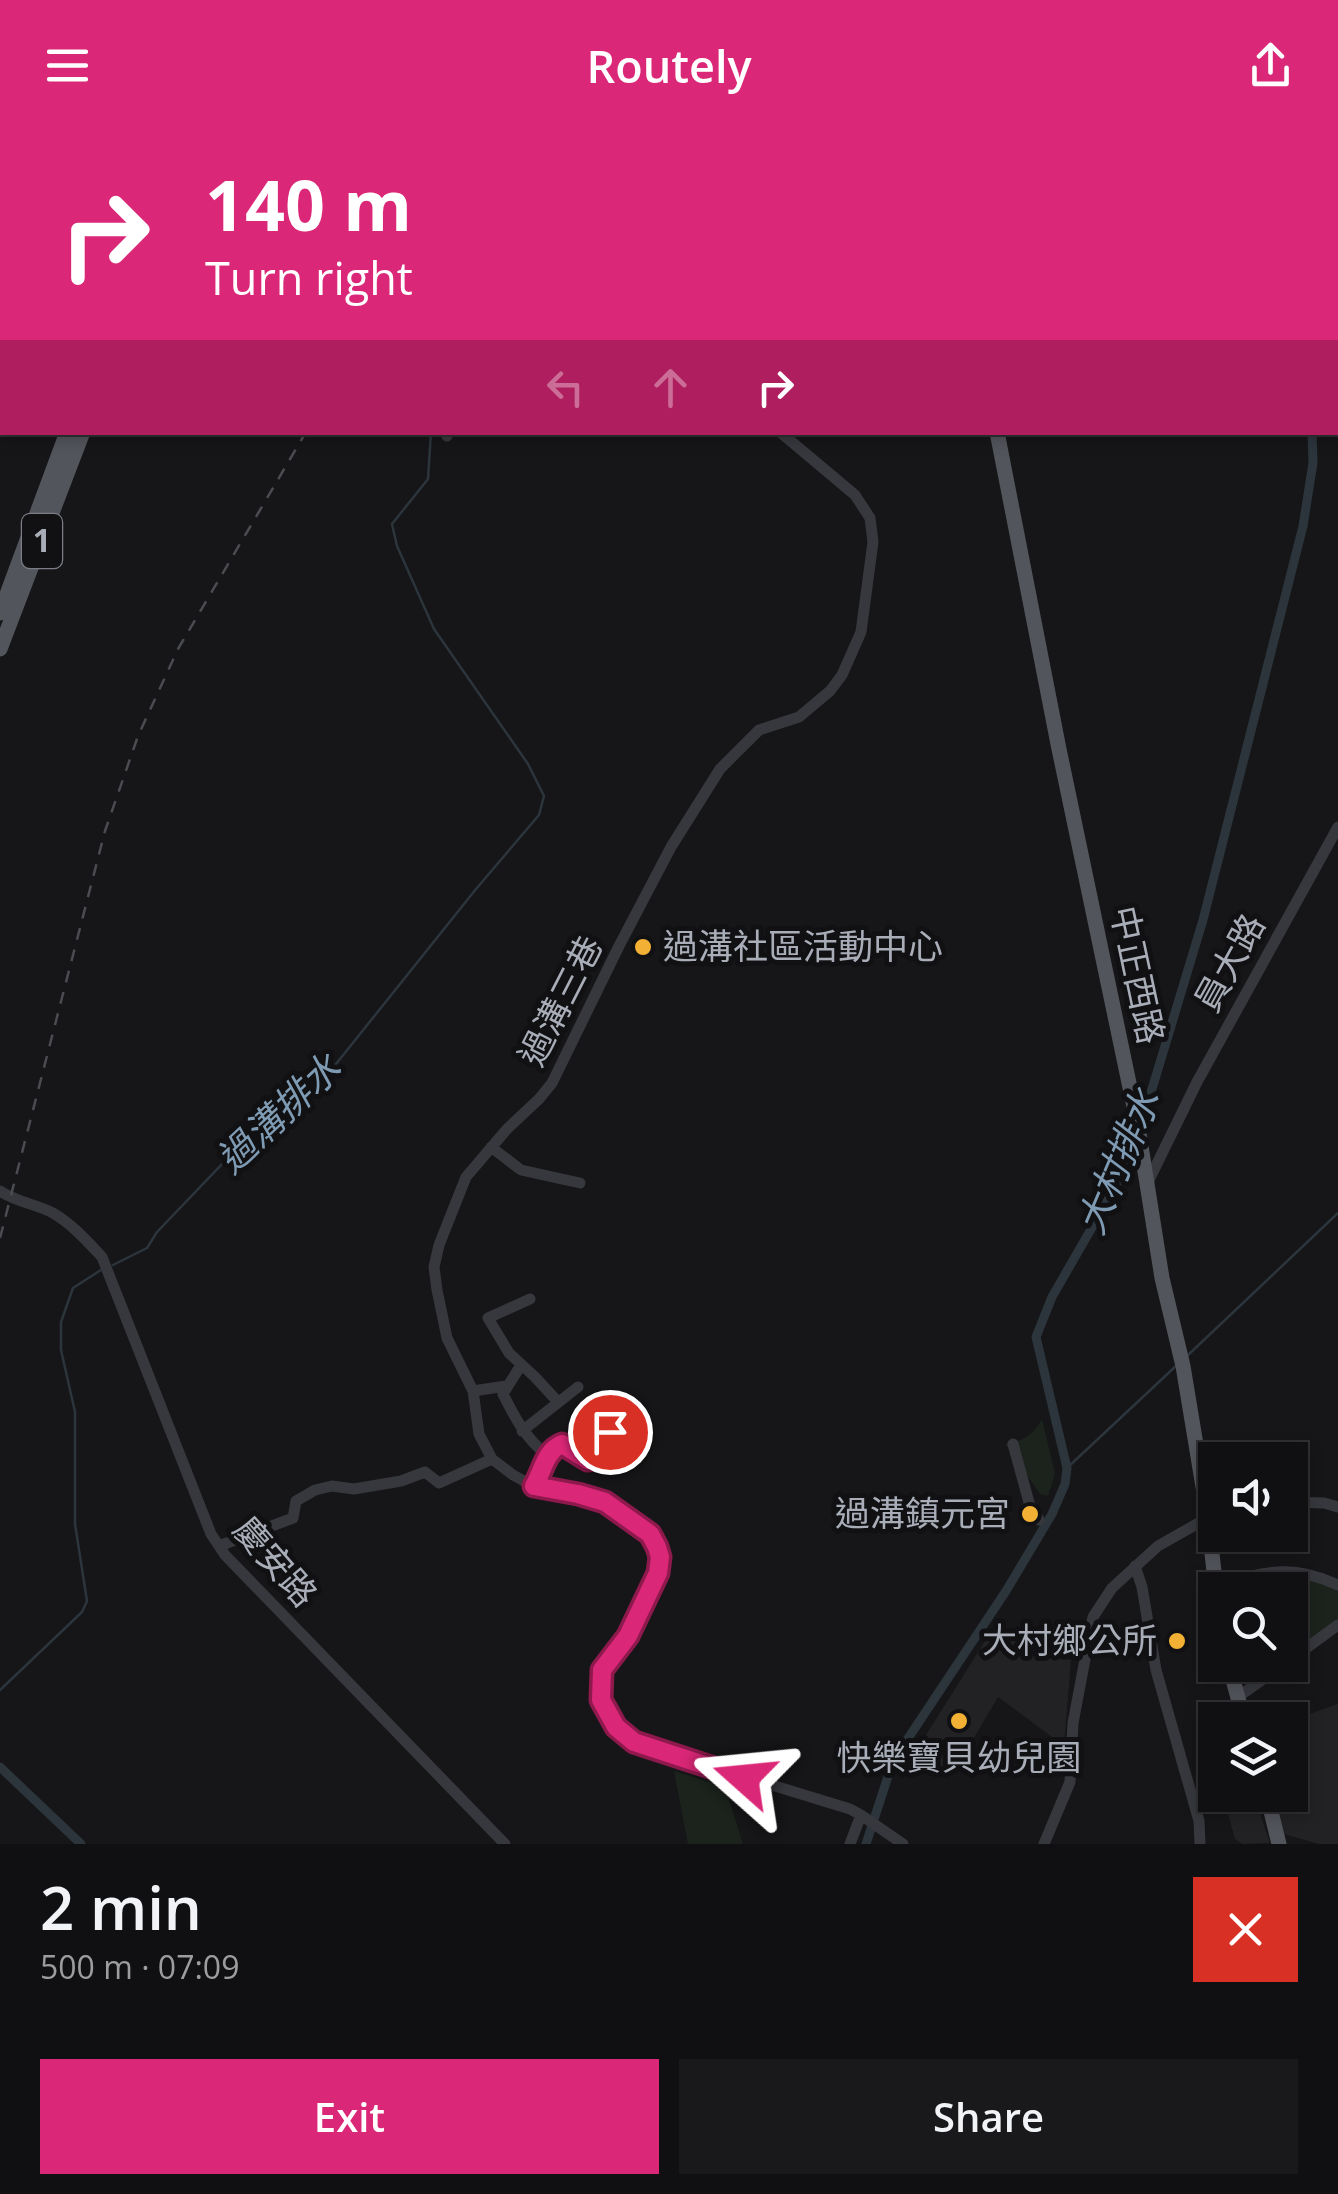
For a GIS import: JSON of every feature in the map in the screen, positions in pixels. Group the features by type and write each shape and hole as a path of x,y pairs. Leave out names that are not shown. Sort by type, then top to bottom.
{"main road":[{"name":"1","path":"0,613 66,435"},
{"name":"1","path":"0,649 82,435"},
{"name":"中正西路","path":"998,435 1198,1446"},
{"path":"1233,1682 1238,1702"},
{"path":"1272,1812 1280,1844"}],"street":[{"name":"過溝三巷","path":"492,1459 479,1434 473,1391 442,1323 434,1267 438,1245 466,1178 552,1083 619,946 720,769 759,730 799,716 830,692 861,632 874,542 870,518 855,495 784,435"},
{"name":"員大路","path":"1148,1182 1206,1065 1338,827"},
{"path":"490,1148 520,1170 580,1183"},
{"name":"慶安路","path":"0,1191 56,1215 102,1257 205,1520 219,1546 505,1844"},
{"path":"530,1299 488,1318 509,1353 558,1402"},
{"path":"521,1365 502,1394 522,1431 548,1456"},
{"path":"473,1391 506,1386"},
{"path":"522,1431 578,1386"},
{"path":"534,1486 555,1447 562,1444 588,1460 610,1432"},
{"path":"1013,1444 1035,1514"},
{"path":"219,1546 293,1518 296,1501 315,1490 332,1486 354,1489 401,1481 425,1472 439,1483 492,1459 534,1486 605,1502 650,1534 660,1557 658,1573 628,1636 602,1670 601,1700 616,1727 626,1737 647,1746 850,1809 903,1844"},
{"path":"1308,1503 1338,1507"},
{"path":"1044,1844 1070,1782 1073,1723 1093,1617 1112,1588 1135,1566 1158,1546 1198,1524"},
{"path":"1135,1566 1156,1670 1199,1821 1200,1844"},
{"path":"1262,1572 1291,1572"},
{"path":"1308,1575 1338,1584"},
{"path":"1308,1647 1338,1625"},
{"path":"1236,1696 1259,1682"},
{"path":"850,1844 861,1815"}],"shaded area":[{"path":"1042,1419 1055,1474 1048,1496 1040,1494 1005,1444 1027,1437"},
{"path":"1308,1580 1338,1585 1338,1625 1308,1648"},
{"name":"快樂寶貝幼兒園","path":"1025,1634 1029,1656 1071,1660 1064,1746 998,1697 951,1777 919,1746 987,1638"},
{"path":"1338,1704 1338,1844 1319,1844 1284,1834 1278,1812 1308,1812 1308,1714"},
{"path":"674,1771 725,1787 743,1844 688,1844"},
{"path":"1228,1812 1260,1812 1270,1843 1242,1844 1235,1839"}],"waterway":[{"name":"過溝排水","path":"113,1265 147,1248 157,1232 271,1113 316,1089 539,815 544,796 528,764 434,629 397,546 392,524 428,479 431,435"},
{"name":"大村排水","path":"866,1844 893,1761 1006,1591 1052,1514 1065,1484 1067,1468 1036,1337 1052,1297 1117,1184 1149,1099 1203,920 1303,526 1313,463 1312,435"},
{"path":"1187,1356 1338,1213"},
{"name":"過溝排水","path":"0,1690 82,1612 87,1601 75,1524 75,1412 61,1350 61,1322 73,1288 101,1270"},
{"path":"1067,1468 1177,1365"},
{"name":"過溝排水","path":"0,1767 81,1844"}],"railway":[{"path":"0,1238 105,831 138,736 178,649 304,435"}],"place":[{"name":"過溝社區活動中心","path":"643,947"},
{"name":"過溝鎮元宮","path":"1030,1514"},
{"name":"大村鄉公所","path":"1177,1641"},
{"name":"快樂寶貝幼兒園","path":"959,1721"}],"route":[{"path":"610,1432 588,1460 562,1444 555,1447 534,1486 605,1502 650,1534 657,1547 658,1573 628,1636 602,1670 601,1700 616,1727 634,1742 744,1778"}]}
